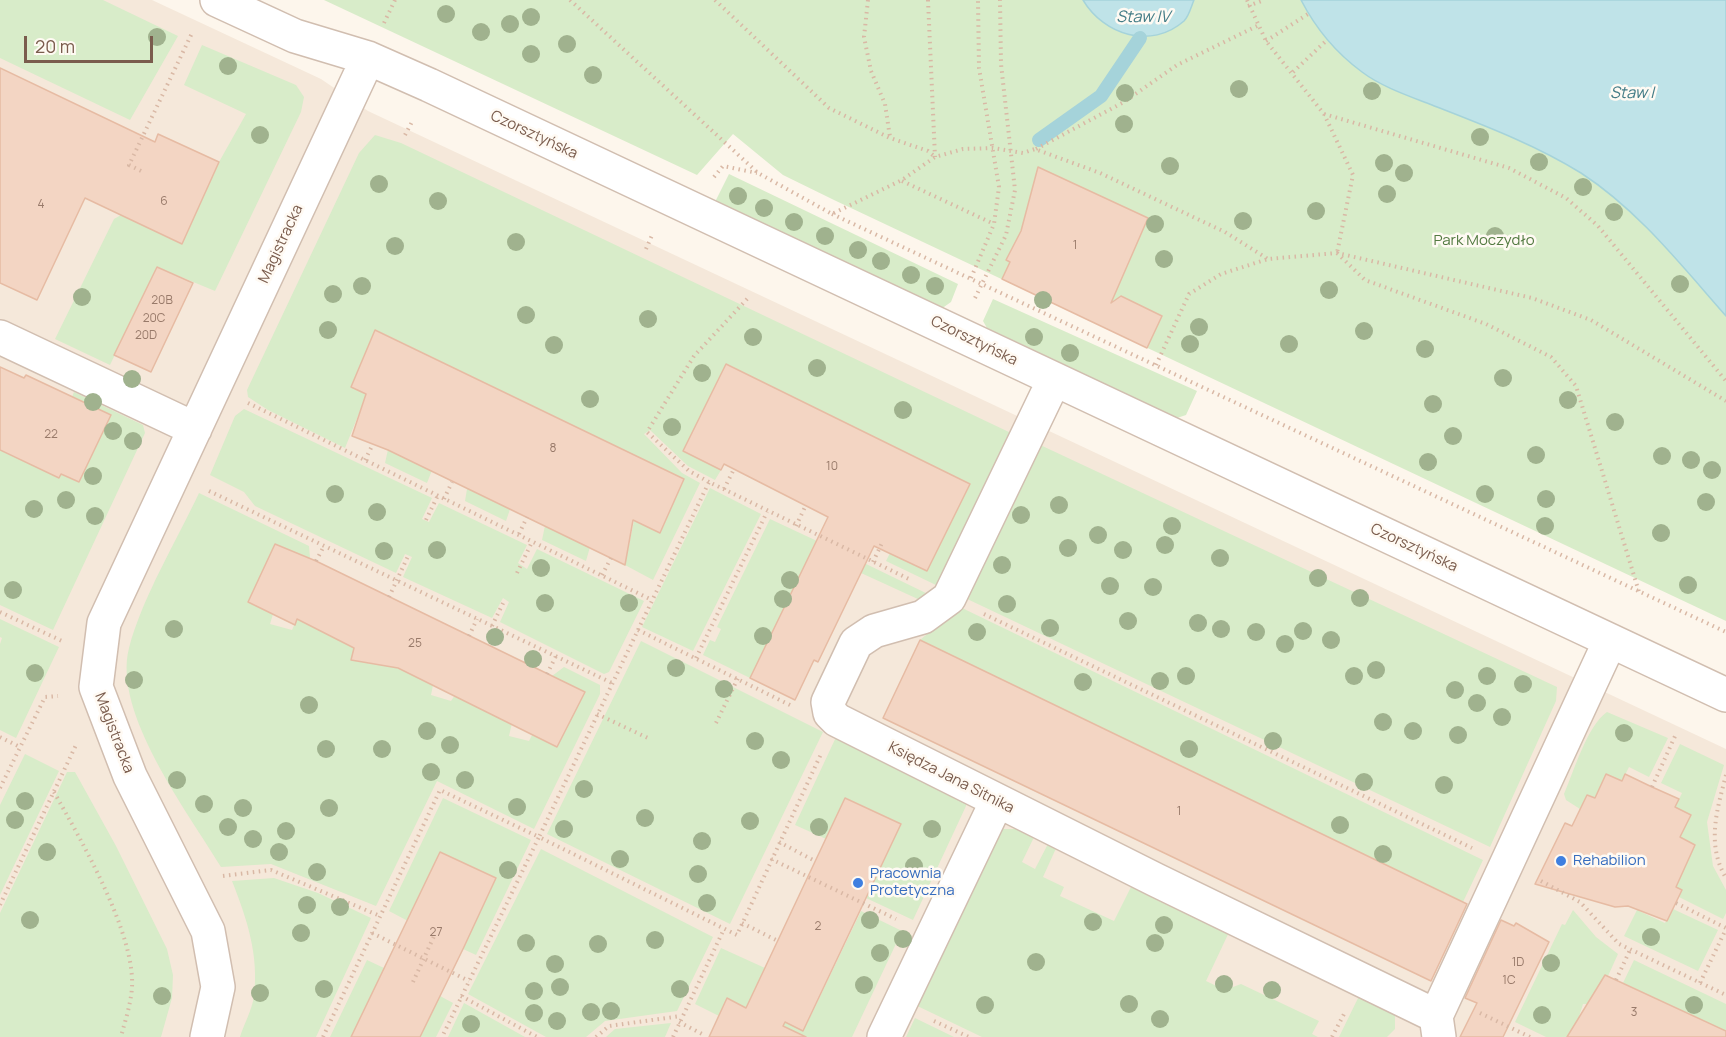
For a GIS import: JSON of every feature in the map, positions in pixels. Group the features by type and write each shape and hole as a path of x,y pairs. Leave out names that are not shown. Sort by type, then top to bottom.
{"street":[{"name":"Czorsztyńska","path":"220,2 295,36 368,58 1726,695"},
{"name":"Magistracka","path":"207,1037 218,987 208,931 186,882 130,776 96,687 104,623 368,58"},
{"path":"0,337 195,429"},
{"path":"834,717 828,702 856,643 874,630 923,617 949,598 1054,380"},
{"path":"1437,1023 1506,864 1610,641"},
{"name":"Księdza Jana Sitnika","path":"834,717 1437,1023"},
{"path":"884,1037 997,801"}],"path":[{"path":"383,26 396,0"},
{"path":"570,0 758,173 832,214 1726,632"},
{"path":"715,0 829,108 890,138 928,151 935,157"},
{"path":"868,0 864,37 871,71 885,104 890,138"},
{"path":"928,0 935,157"},
{"path":"971,278 994,224 999,186 978,68 978,0"},
{"path":"958,334 1006,235 1015,190 1001,64 1000,0"},
{"path":"1247,0 1257,26 1266,41 1293,72 1324,114 1353,175 1337,253"},
{"path":"1248,6 1264,0"},
{"path":"1266,41 1308,14"},
{"path":"832,214 902,180 935,157 963,149 993,148 1023,153 1035,149 1124,102 1177,65 1257,26"},
{"path":"141,171 129,165 195,28"},
{"path":"1293,72 1327,40"},
{"path":"1324,114 1509,168 1566,198 1598,226 1726,381"},
{"path":"1035,149 1100,173 1225,232 1268,259"},
{"path":"902,180 994,224"},
{"path":"1337,253 1365,280 1485,324 1551,357 1576,386 1639,592"},
{"path":"1156,365 1189,294 1221,274 1268,259 1337,253 1532,298 1591,320 1726,401"},
{"path":"748,298 694,356 646,432 689,471 796,526 1506,864 1580,902 1618,944 1726,995"},
{"path":"262,410 652,600"},
{"path":"365,460 373,444"},
{"path":"724,489 734,469"},
{"path":"444,499 452,482"},
{"path":"442,1037 709,482"},
{"path":"426,520 438,495"},
{"path":"222,497 612,683"},
{"path":"796,526 806,505"},
{"path":"696,658 767,512"},
{"path":"519,534 527,517"},
{"path":"517,573 532,542"},
{"path":"873,562 882,543"},
{"path":"316,561 324,546"},
{"path":"389,597 409,554"},
{"path":"602,575 610,558"},
{"path":"492,626 505,599"},
{"path":"0,612 70,645"},
{"path":"469,636 477,619"},
{"path":"323,1037 440,790 737,935 834,717 814,717 638,630"},
{"path":"547,674 556,656"},
{"path":"716,723 738,678"},
{"path":"0,788 45,697 72,694 96,687"},
{"path":"597,714 650,739"},
{"path":"1652,787 1676,734"},
{"path":"0,737 20,747"},
{"path":"0,905 79,740"},
{"path":"1726,775 1714,819 1714,843 1726,878"},
{"path":"54,792 80,837 126,940 132,987 121,1037"},
{"path":"779,842 815,861"},
{"path":"771,859 864,903"},
{"path":"186,882 271,870 380,916"},
{"path":"1676,903 1726,928 1700,983"},
{"path":"742,923 778,941"},
{"path":"673,1037 724,929"},
{"path":"372,933 469,981"},
{"path":"413,982 435,934"},
{"path":"1616,980 1630,950"},
{"path":"461,996 537,1037"},
{"path":"1437,1023 1473,1010 1530,1037"},
{"path":"596,1037 609,1026 681,1016"},
{"path":"679,1022 702,1034"}],"shaded area":[{"path":"0,0 152,0 321,79 368,111 1726,749 1726,1037 0,1037"}],"green space":[{"path":"0,0 103,0 178,36 130,120 0,58"},
{"name":"Park Moczydło","path":"324,0 1726,0 1726,621 783,175 733,134 697,175"},
{"path":"202,45 296,85 304,97 301,112 215,291 157,267 110,365 55,339 114,219 121,215 182,244 219,162 246,114 184,85"},
{"path":"375,135 401,143 1011,433 938,586 886,561 890,553 927,571 970,484 726,364 683,451 721,470 715,480 688,466 650,430 644,434 682,473 700,483 653,580 625,565 634,521 661,532 684,479 376,330 374,409 362,406 345,448 268,410 248,397 247,390 359,153"},
{"path":"729,174 958,284 951,302 941,309 715,202"},
{"path":"993,299 1197,391 1186,415 1177,418 987,328 983,321"},
{"path":"74,392 143,425 145,433 53,630 0,605 0,450 79,482 108,421 88,405 72,397"},
{"path":"244,409 432,498 422,519 429,522 439,503 527,545 518,563 527,569 537,549 644,601 609,672 604,674 500,622 509,602 503,598 492,618 403,577 412,557 405,554 396,573 255,506 244,492 210,475 235,416"},
{"path":"395,418 443,442 427,483 385,463"},
{"path":"1036,443 1557,687 1556,701 1490,847 963,597"},
{"path":"473,453 520,480 506,521 465,501"},
{"path":"710,488 761,514 693,651 642,627"},
{"path":"552,492 590,547 586,561 542,540"},
{"path":"199,493 309,546 310,558 275,545 248,601 273,614 270,624 292,630 297,619 354,648 351,660 373,664 376,658 433,685 431,695 451,701 455,695 512,723 509,736 529,741 532,735 557,747 584,693 552,676 564,667 600,685 600,694 534,829 437,781 376,906 271,864 221,867 156,761 132,702 127,674 129,648 142,609"},
{"path":"770,519 817,541 750,678 703,655 710,640 715,642 721,629 717,627"},
{"path":"827,545 932,596 920,600 861,573 850,595"},
{"path":"960,607 1483,860 1463,902 920,640"},
{"path":"0,619 59,647 16,738 0,730 0,644 2,638 0,637"},
{"path":"641,641 823,732 730,924 547,834"},
{"path":"1607,712 1668,738 1649,777 1629,767 1622,781 1595,798 1587,795 1580,809 1566,800 1564,794 1587,738 1593,727"},
{"path":"837,735 966,801 966,806 913,920 866,898 901,824 846,798 826,839 795,825"},
{"path":"1680,744 1724,765 1707,822 1713,866 1726,890 1726,913 1723,919 1679,897 1682,890 1676,887 1695,845 1680,837 1691,815 1675,807 1682,793 1661,783"},
{"path":"25,754 59,771 0,895 0,805"},
{"path":"67,772 75,772 116,846 167,949 173,975 172,998 161,1037 0,1037 0,913"},
{"path":"443,798 531,840 476,955 463,949 496,878 440,852 408,921 389,911"},
{"path":"1000,829 1026,829 1036,833 1022,862 1035,869 1050,840 1058,844 1043,877 1064,887 1060,896 1114,921 1134,881 1231,928 1206,981 1225,990 1241,984 1319,1021 1312,1034 1318,1037 982,1037 909,1002"},
{"path":"541,849 713,937 677,1011 605,1021 586,1037 546,1037 468,994"},
{"path":"274,878 318,893 371,918 316,1037 240,1037 253,1001 255,966 251,937 232,881"},
{"path":"1673,909 1718,930 1698,971 1624,936 1637,910 1665,923"},
{"path":"1573,910 1596,937 1618,954 1608,976 1605,975 1587,1004 1583,1004 1577,1023 1607,1037 1546,1037 1515,1022 1562,924 1565,925"},
{"path":"861,911 902,931 852,1037 778,1037 785,1022 804,1030"},
{"path":"721,948 765,968 746,1008 727,998 719,1016 695,1004"},
{"path":"367,960 384,968 351,1037 330,1037"},
{"path":"1634,960 1726,1004 1726,1032 1623,983"},
{"path":"1361,992 1386,1004 1395,1014 1395,1029 1387,1037 1339,1037"},
{"path":"440,996 453,1003 436,1037 420,1037"},
{"path":"464,1003 525,1037 448,1037"},
{"path":"915,1018 954,1037 906,1037"},
{"path":"671,1023 665,1037 606,1037 615,1029"}],"water":[{"name":"Staw IV","path":"1083,0 1194,0 1184,21 1171,30 1157,35 1143,36 1115,30 1092,12"},
{"name":"Staw I","path":"1301,0 1726,0 1726,316 1658,239 1602,188 1581,173 1527,144 1378,82 1353,65 1327,40"}],"building":[{"path":"0,68 155,142 158,134 219,162 182,244 85,198 37,300 0,283"},
{"path":"1038,167 1148,218 1111,303 1121,296 1162,316 1147,348 1002,279 1010,262 1006,260 1021,231"},
{"path":"157,267 193,283 151,372 114,355"},
{"path":"375,330 684,479 660,533 633,520 625,565 388,450 352,436 366,394 351,387"},
{"path":"726,364 970,484 927,571 874,546 818,662 814,660 795,700 750,678 828,517 724,464 721,470 683,451"},
{"path":"0,367 24,378 26,375 111,415 79,482 61,474 59,478 0,450"},
{"path":"275,544 316,561 585,692 557,747 398,668 351,660 354,648 297,619 295,625 248,602"},
{"path":"920,640 1467,904 1431,981 883,718"},
{"path":"1606,774 1622,781 1625,774 1679,799 1675,807 1691,815 1680,837 1695,845 1676,887 1682,890 1667,921 1628,906 1615,907 1535,884 1565,823 1572,826 1587,795 1595,798"},
{"path":"845,798 901,824 803,1031 785,1022 783,1026 806,1037 709,1037 727,998 746,1008"},
{"path":"440,852 496,878 463,949 420,1037 351,1037"},
{"path":"1501,920 1514,926 1516,923 1549,942 1503,1037 1460,1037 1477,1003 1465,998"},
{"path":"1605,975 1726,1031 1726,1037 1567,1037"}],"waterway":[{"path":"1039,140 1101,96 1140,38"}],"place":[{"name":"Rehabilion","path":"1561,861"},
{"name":"Pracownia Protetyczna","path":"858,883"}]}
